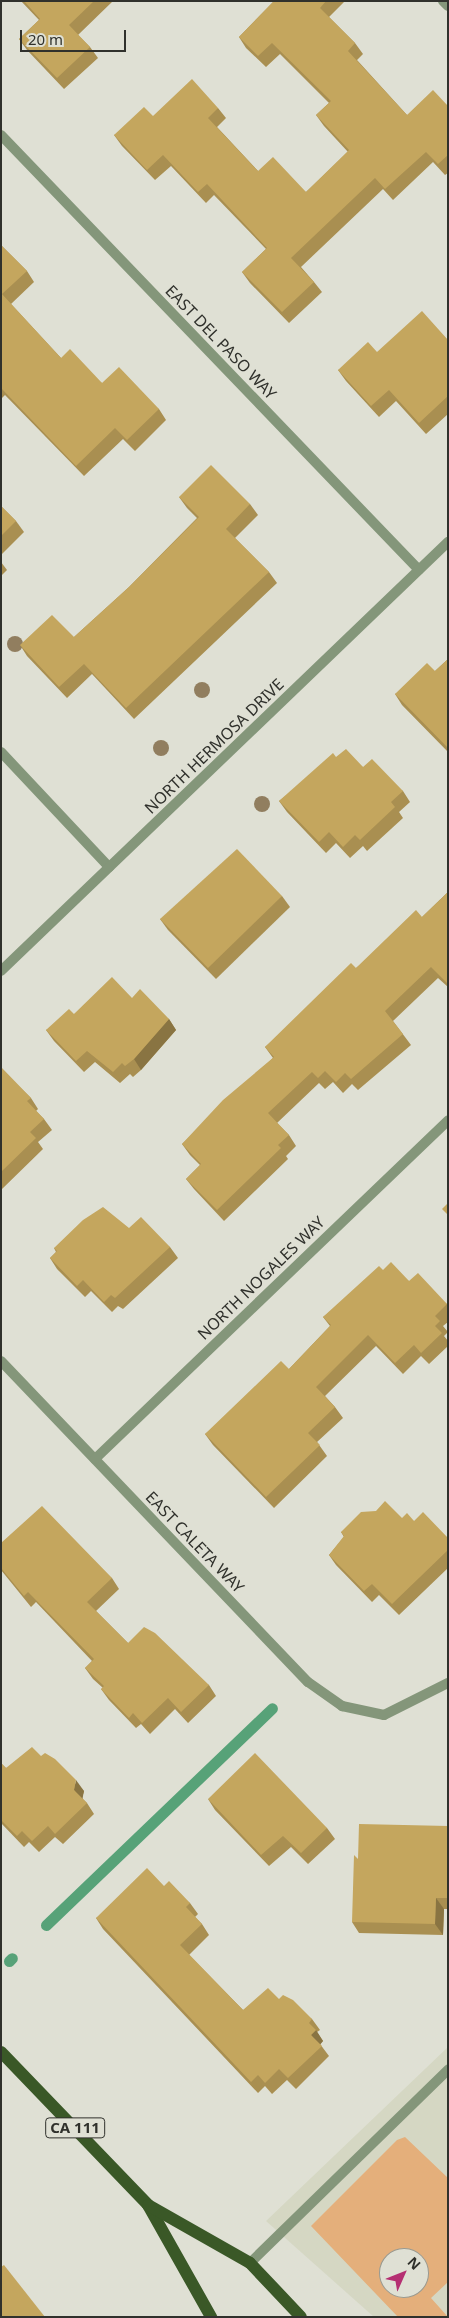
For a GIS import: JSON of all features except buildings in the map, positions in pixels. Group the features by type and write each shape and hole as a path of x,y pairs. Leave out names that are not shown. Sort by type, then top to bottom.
{"main road":[{"name":"CA 111","path":"1,2052 148,2204 211,2317"},
{"name":"CA 111","path":"148,2204 250,2263 301,2317"}],"street":[{"path":"443,1 448,6"},
{"name":"EAST DEL PASO WAY","path":"1,135 419,570"},
{"name":"NORTH HERMOSA DRIVE","path":"1,971 448,542"},
{"path":"1,752 109,868"},
{"name":"NORTH NOGALES WAY","path":"95,1459 448,1120"},
{"name":"EAST CALETA WAY","path":"1,1361 308,1682 342,1706 384,1715 448,1683"},
{"path":"250,2263 448,2070"}],"shaded area":[{"path":"448,2047 448,2317 374,2317 266,2221"},
{"path":"405,2137 448,2178 448,2282 431,2298 448,2317 398,2317 380,2298 429,2298 429,2248 379,2248 379,2297 311,2226 397,2140"}],"waterway":[{"path":"46,1925 272,1708"},
{"path":"9,1961 12,1958"}]}
